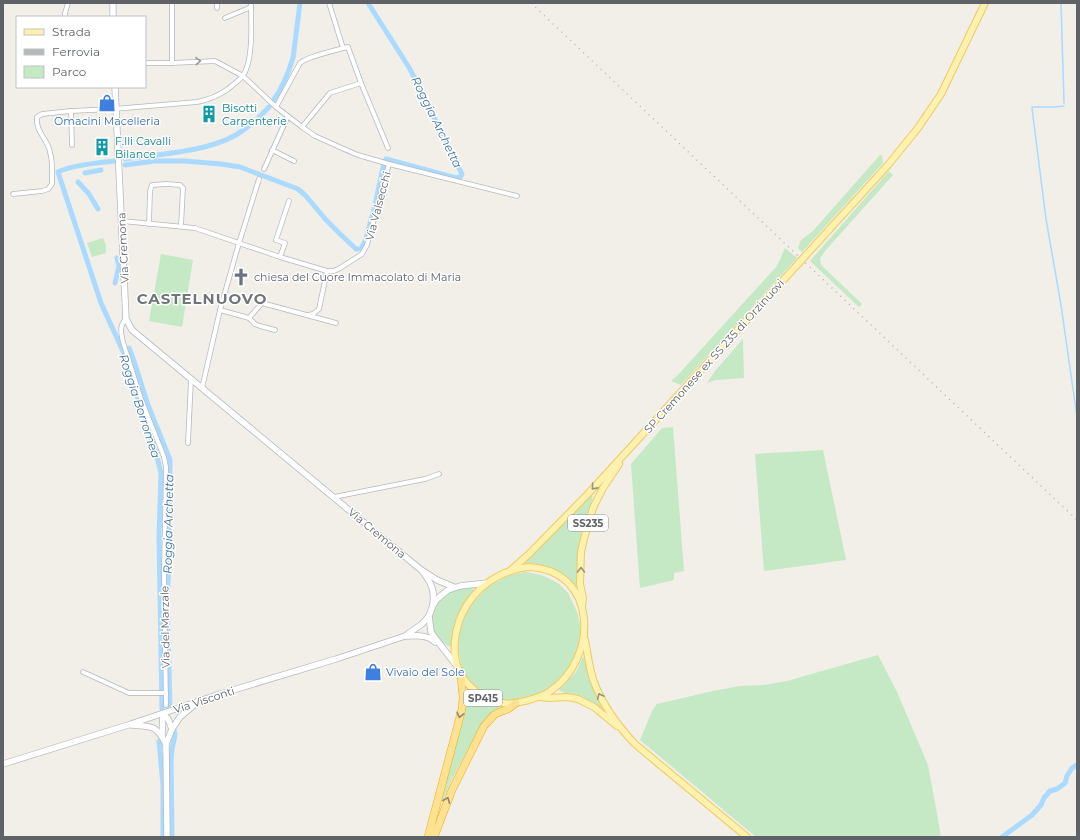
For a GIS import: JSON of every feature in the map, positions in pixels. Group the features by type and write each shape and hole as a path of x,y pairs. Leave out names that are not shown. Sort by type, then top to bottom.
{"highway":[{"name":"SP415","path":"428,837 462,710 463,697 461,676"},
{"name":"SP415","path":"434,837 452,790 484,726 495,714 508,709 516,703"}],"main road":[{"name":"SP Cremonese ex SS 235 di Orzinuovi","path":"630,448 904,147 941,94 985,3"},
{"name":"SS235","path":"511,570 529,554 587,495 630,448"},
{"name":"SS235","path":"582,609 583,598 580,584 581,552 588,522 603,488 630,448"},
{"name":"SP415","path":"584,636 580,653 572,670 565,678 549,692 540,697 516,703 503,704 482,697 467,684 457,667 454,648 457,628 462,613 470,600 487,583 511,570 536,567 552,572 563,579 574,590 578,597 582,609 584,636 594,682 600,697 621,729"},
{"name":"SP415","path":"540,697 567,697 578,699 594,707 621,729 635,744 747,837"}],"street":[{"path":"65,16 68,3"},
{"path":"112,3 113,16"},
{"path":"172,3 172,63"},
{"path":"329,3 343,48"},
{"path":"13,194 42,191 48,189 52,184 50,152 36,123 37,117 42,114 116,109 206,100 221,94 235,84 243,76 248,62 250,49 251,5 225,18"},
{"path":"276,107 302,61 348,47 388,148"},
{"path":"146,63 216,61 243,76 276,107 315,136 358,155 517,196"},
{"path":"302,127 330,93 361,83"},
{"name":"Via Cremona","path":"115,88 126,319 132,330 420,568 437,580 454,587"},
{"path":"71,111 72,146"},
{"path":"264,170 288,116"},
{"path":"272,150 294,161"},
{"name":"Via Valsecchi","path":"327,271 340,268 362,254 367,245 386,163"},
{"path":"202,388 220,310 259,179"},
{"path":"149,224 150,190 152,185 166,184 180,185 183,188 180,226"},
{"path":"280,257 285,243 276,240 289,201"},
{"path":"122,221 195,228 280,257 327,271 319,309 313,314 307,316"},
{"path":"249,318 262,303 336,323"},
{"path":"220,310 249,318 255,324 275,330"},
{"name":"Via del Marzale","path":"126,319 122,323 121,333 123,342 141,399 164,457 166,466 164,570 166,705"},
{"path":"188,443 191,379"},
{"name":"Via Cremona","path":"334,497 424,479 439,474"},
{"name":"Via Cremona","path":"420,568 432,586 434,597 433,605"},
{"path":"405,636 422,624 429,616 433,605 443,593 454,587 487,583"},
{"path":"429,616 431,632 457,667"},
{"path":"405,636 426,637 432,639 443,648"},
{"name":"Via Visconti","path":"3,764 405,636"},
{"path":"83,672 129,693 166,693"},
{"path":"167,837 166,744 172,729 180,717 196,702"},
{"path":"162,714 168,719 172,729"},
{"path":"162,714 162,736"},
{"path":"128,725 148,726 159,731 166,744"}],"green space":[{"path":"880,155 882,156 883,163 802,252 798,248 801,240 813,231"},
{"path":"889,171 893,175 820,258 821,265 862,304 859,307 810,261"},
{"path":"103,238 106,245 106,253 92,257 87,243"},
{"path":"785,248 797,258 681,385 671,381 777,266"},
{"path":"161,254 193,260 182,327 149,321"},
{"path":"743,339 744,378 716,380 707,383 715,371"},
{"path":"673,427 684,571 674,573 674,580 640,588 631,464 662,428"},
{"path":"823,450 846,560 764,571 755,454"},
{"path":"592,494 591,503 579,544 578,585 575,586 562,574 552,568 526,563 525,561"},
{"path":"526,572 546,577 559,584 568,593 577,612 580,623 580,636 575,658 570,669 563,676 540,695 529,699 503,702 483,695 463,675 458,648 460,629 464,616 473,603 487,588 507,576"},
{"path":"474,587 472,593 457,616 451,646 448,646 436,636 433,630 432,616 438,603 443,597 455,590"},
{"path":"878,655 897,692 928,765 941,837 756,837 640,740 653,709 657,704 740,686 764,685 787,681"},
{"path":"583,657 585,658 591,683 602,709 582,697 559,690 576,672"},
{"path":"468,691 483,701 501,708 490,714 481,724 449,785 443,801 441,801 466,692"}],"waterway":[{"name":"Roggia Borromea","path":"273,101 287,75 293,58 300,3"},
{"name":"Roggia Archetta","path":"125,165 154,161 185,161 240,167 298,189 338,232 356,249 361,249 366,239 386,159 456,178 460,177 462,174 410,69 368,3"},
{"path":"1061,3 1064,103"},
{"path":"1064,106 1032,108 1046,219 1061,305 1077,417"},
{"name":"Roggia Borromea","path":"125,159 182,152 224,141 245,129 258,119 269,107"},
{"name":"Roggia Borromea","path":"115,161 77,166 58,172 101,303 126,358 161,473 159,537 162,709"},
{"name":"Roggia Archetta","path":"85,173 101,170"},
{"name":"Roggia Archetta","path":"78,182 89,194 98,209"},
{"name":"Roggia Archetta","path":"115,283 119,266 117,258"},
{"name":"Roggia Archetta","path":"129,348 148,405 170,460 169,566 167,598 170,706"},
{"name":"Roggia Archetta","path":"172,837 171,760 175,735 174,730"},
{"name":"Roggia Borromea","path":"159,741 163,785 163,837"},
{"path":"1002,837 1032,815 1050,791 1057,789 1065,783 1072,768 1077,765"}],"railway":[{"path":"531,3 1077,520"}],"place":[{"name":"Omacini Macelleria","path":"107,103"},
{"name":"Bisotti Carpenterie","path":"209,114"},
{"name":"F.lli Cavalli Bilance","path":"102,147"},
{"name":"chiesa del Cuore Immacolato di Maria","path":"241,277"},
{"name":"Vivaio del Sole","path":"373,672"}],"district":[{"name":"CASTELNUOVO","path":"202,298"}]}
